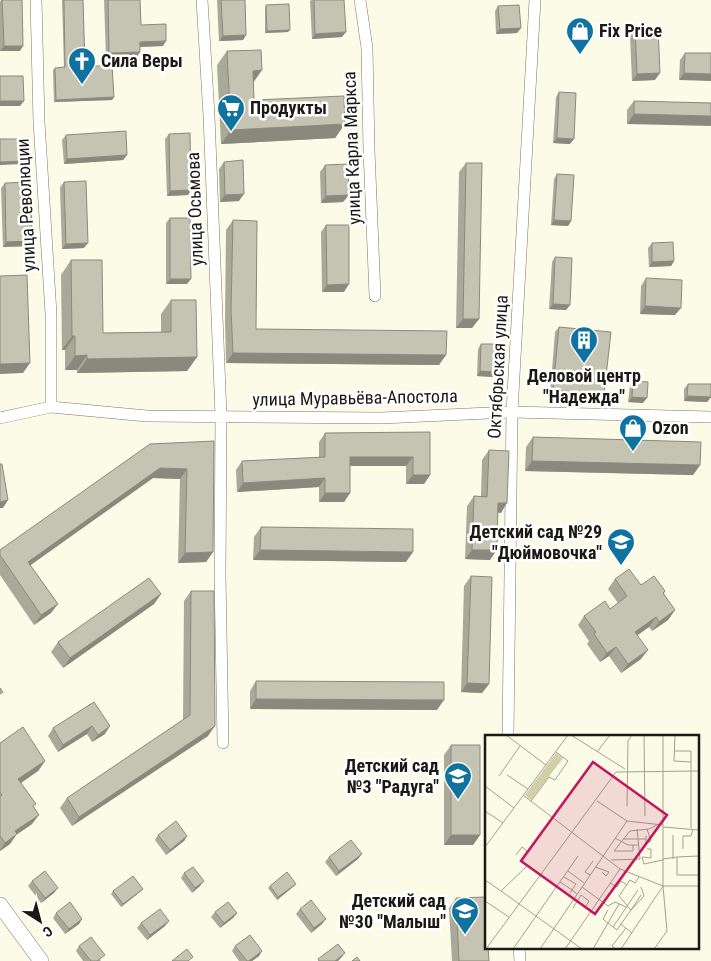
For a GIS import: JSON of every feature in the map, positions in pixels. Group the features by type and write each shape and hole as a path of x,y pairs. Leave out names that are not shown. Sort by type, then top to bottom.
{"main road":[{"path":"0,905 42,961"}],"street":[{"name":"улица Революции","path":"36,0 39,122 51,314 51,407"},
{"name":"улица Осьмова","path":"202,0 209,116 221,416 220,576 223,743"},
{"name":"улица Карла Маркса","path":"360,0 367,48 375,296"},
{"name":"Октябрьская улица","path":"508,735 512,412 535,0"},
{"name":"улица Муравьёва-Апостола","path":"0,418 51,407 147,416 382,418 512,412 711,417"},
{"path":"519,948 520,961"}],"building":[{"path":"2,0 22,0 23,46 4,46"},
{"path":"64,0 83,0 85,67 112,65 114,97 56,100 55,68 65,67"},
{"path":"108,0 140,0 141,25 166,24 166,41 140,42 140,52 109,53"},
{"path":"221,0 245,0 246,35 223,36"},
{"path":"314,0 344,0 346,32 315,34"},
{"path":"289,4 290,30 267,31 266,5"},
{"path":"519,5 521,28 500,29 498,6"},
{"path":"658,27 660,73 637,74 635,28"},
{"path":"261,50 262,70 253,71 254,100 344,96 345,124 231,130 227,51"},
{"path":"685,53 711,53 711,74 684,73"},
{"path":"0,76 23,76 24,101 0,101"},
{"path":"559,92 576,93 574,139 557,138"},
{"path":"634,101 711,103 711,116 634,114"},
{"path":"126,131 127,155 67,159 66,135"},
{"path":"190,133 191,190 170,191 169,134"},
{"path":"0,139 23,139 24,161 0,162"},
{"path":"243,160 244,194 225,195 224,162"},
{"path":"466,163 482,163 479,319 463,319"},
{"path":"348,164 349,195 326,196 325,165"},
{"path":"557,174 574,175 571,221 554,220"},
{"path":"86,181 88,243 66,244 64,182"},
{"path":"31,182 32,241 6,242 5,183"},
{"path":"170,218 190,218 191,279 170,279"},
{"path":"233,220 257,221 256,329 447,331 446,355 233,353 231,310"},
{"path":"326,225 349,225 349,284 327,285"},
{"path":"673,242 674,261 652,262 652,243"},
{"path":"555,257 572,258 570,305 553,304"},
{"path":"71,260 102,260 103,333 171,332 171,300 196,300 197,357 87,359 87,355 75,356 75,336 72,336"},
{"path":"27,275 30,363 0,364 0,276"},
{"path":"646,278 682,280 681,308 645,306"},
{"name":"Деловой центр \"Надежда\"","path":"559,327 611,332 604,394 553,390"},
{"path":"481,344 498,344 497,372 480,371"},
{"path":"633,381 648,382 647,398 632,397"},
{"path":"688,384 711,384 711,397 687,396"},
{"path":"430,432 430,475 413,475 413,457 350,457 350,493 325,493 325,478 243,483 242,461 325,457 325,433"},
{"path":"533,437 701,442 700,465 532,461"},
{"path":"214,441 213,552 185,553 187,469 160,468 28,562 58,604 41,615 0,555 0,550 150,444"},
{"path":"489,450 509,451 507,503 498,503 497,550 472,550 474,496 487,497"},
{"path":"0,464 2,464 8,500 0,502"},
{"path":"261,527 413,529 413,552 260,550"},
{"path":"629,569 641,585 654,576 675,610 659,622 656,617 635,632 648,650 628,664 616,647 607,653 594,634 596,632 584,616 605,601 610,609 627,596 615,579"},
{"path":"471,576 492,577 489,684 467,683"},
{"path":"149,578 161,594 70,658 58,642"},
{"path":"191,591 214,591 215,726 79,817 67,798 190,715"},
{"path":"256,681 444,682 444,700 256,699"},
{"path":"94,702 110,726 98,735 92,726 63,745 53,728"},
{"path":"23,727 45,761 18,779 36,804 33,806 39,815 15,831 17,834 5,843 0,836 0,796 2,795 0,792 0,743"},
{"name":"Детский сад №3 \"Радуга\"","path":"451,745 480,745 480,835 451,835"},
{"path":"176,821 187,836 170,850 158,835"},
{"path":"351,840 362,854 339,871 329,857"},
{"path":"193,867 204,881 195,888 184,873"},
{"path":"45,871 58,888 45,898 32,881"},
{"path":"287,872 296,884 278,897 270,886"},
{"path":"133,876 143,889 123,904 113,891"},
{"name":"Детский сад №30 \"Малыш\"","path":"485,897 485,948 488,948 489,961 459,961 456,898"},
{"path":"311,900 326,919 314,928 300,909"},
{"path":"70,902 82,919 69,929 56,913"},
{"path":"228,902 237,913 224,923 215,912"},
{"path":"160,909 169,921 150,935 141,923"},
{"path":"250,935 262,951 247,961 235,946"},
{"path":"91,937 105,955 97,961 91,961 79,946"},
{"path":"338,944 345,953 335,961 319,961 318,959"},
{"path":"187,949 193,957 188,961 172,961"},
{"path":"357,957 360,961 352,961"}],"place":[{"name":"Fix Price","path":"580,55"},
{"name":"Сила Веры","path":"82,85"},
{"name":"Продукты","path":"231,132"},
{"name":"Деловой центр \"Надежда\"","path":"584,364"},
{"name":"Ozon","path":"633,452"},
{"name":"Детский сад №29 \"Дюймовочка\"","path":"621,566"},
{"name":"Детский сад №3 \"Радуга\"","path":"458,800"},
{"name":"Детский сад №30 \"Малыш\"","path":"465,935"}]}
